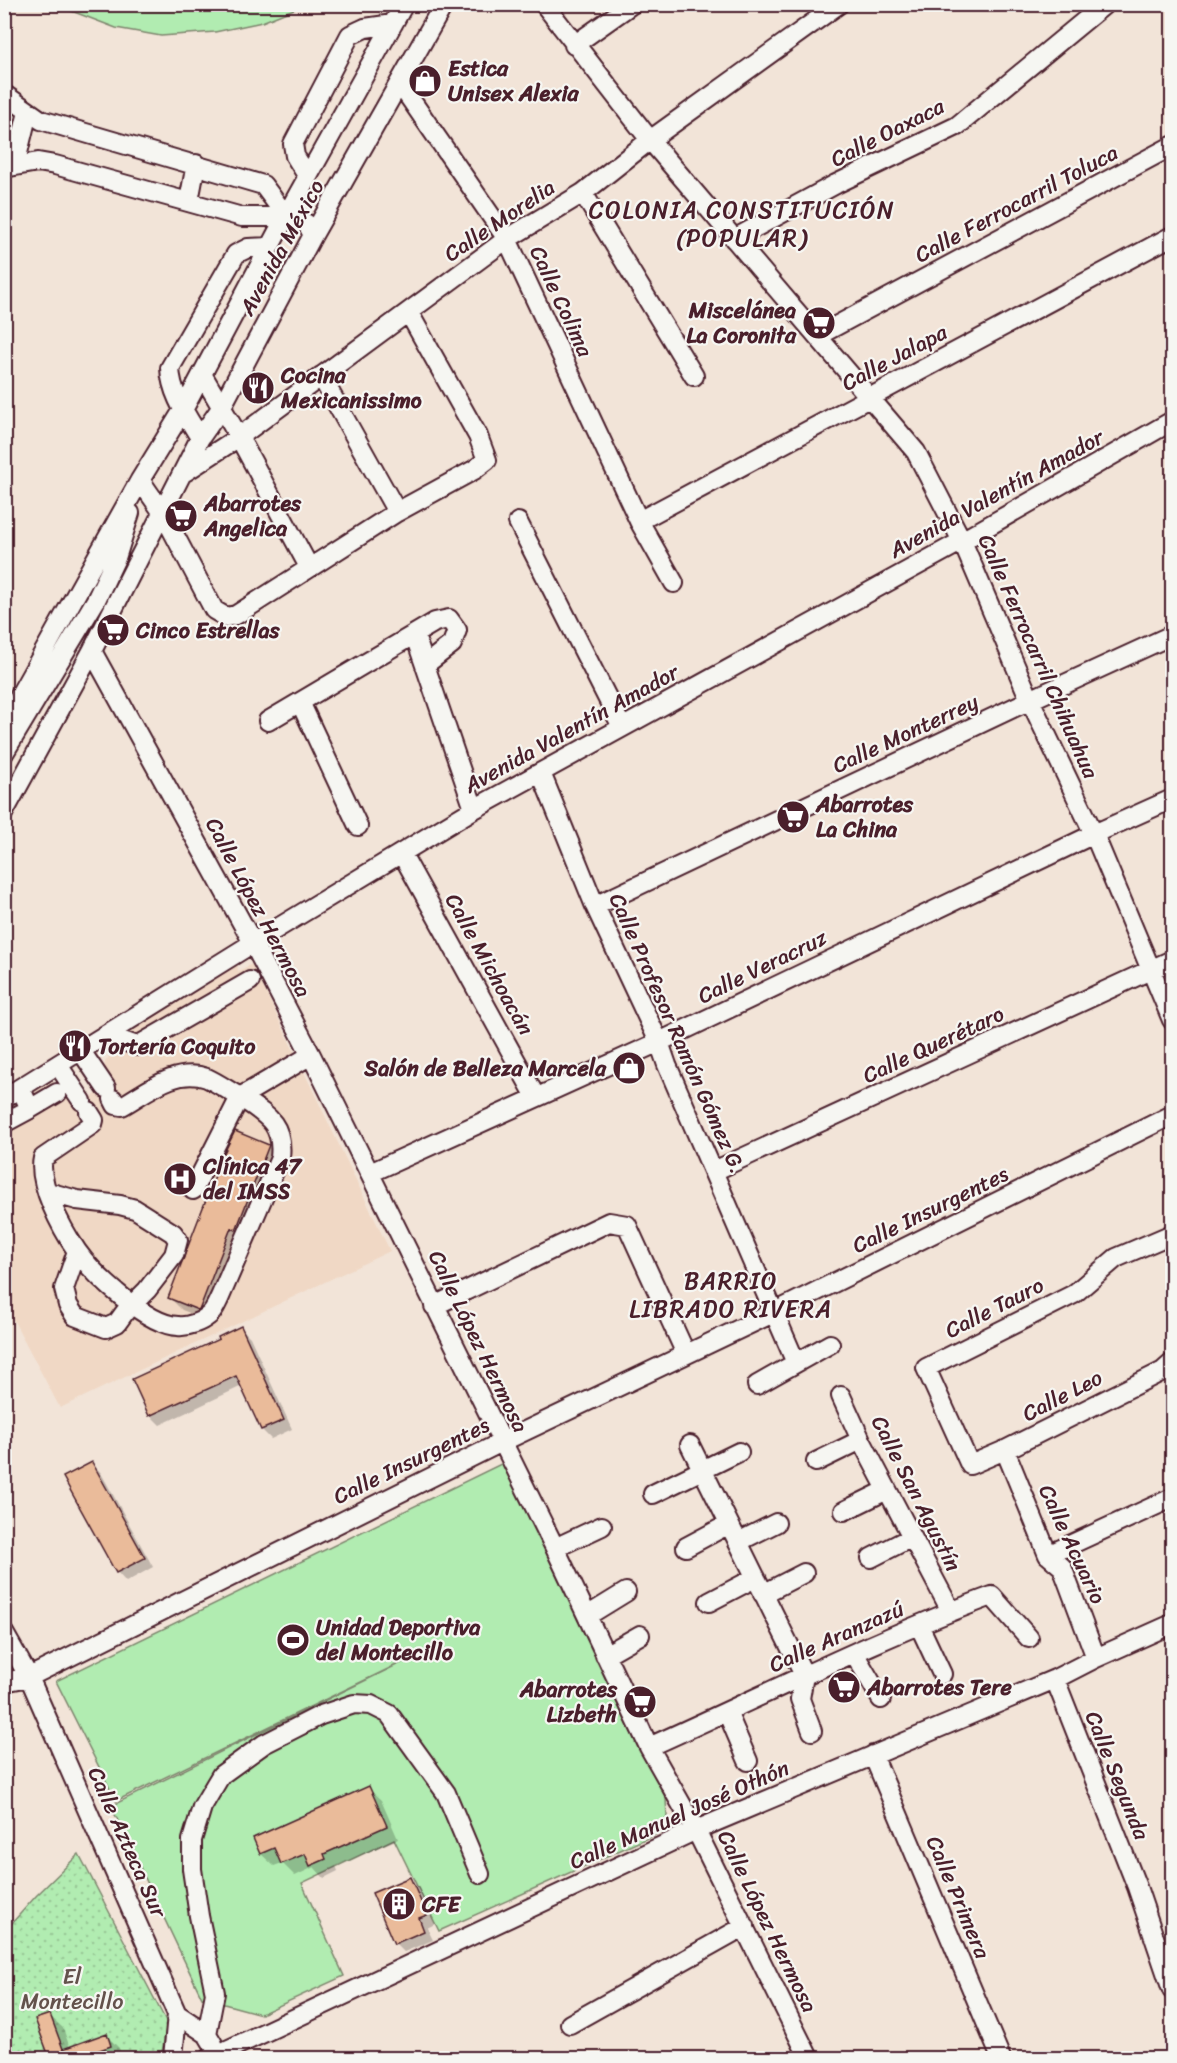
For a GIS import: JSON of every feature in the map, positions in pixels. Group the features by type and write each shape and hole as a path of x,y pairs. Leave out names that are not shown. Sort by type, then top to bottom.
{"street":[{"name":"Avenida México","path":"4,723 140,480 183,410 285,216 404,4"},
{"name":"Avenida México","path":"4,812 92,651 200,438 222,408 313,235 444,4"},
{"name":"Calle Ferrocarril Chihuahua","path":"544,4 650,140 819,335 916,452 962,541 1030,700 1094,834 1173,1020"},
{"path":"574,45 632,4"},
{"name":"Calle Morelia","path":"183,473 239,437 410,313 507,239 583,193 650,140 839,4"},
{"name":"Calle Oaxaca","path":"734,239 836,184 957,126 1105,4"},
{"path":"308,177 295,156 292,144 350,35 364,28 393,24"},
{"name":"Calle Colima","path":"400,84 507,239 639,521 674,583"},
{"path":"4,94 41,120 262,185 285,216"},
{"path":"28,112 10,166 38,162 55,165 242,217 296,217 307,224 313,235"},
{"name":"Calle Ferrocarril Toluca","path":"819,335 1173,146"},
{"path":"189,201 196,165"},
{"path":"583,193 694,376"},
{"name":"Calle Jalapa","path":"639,521 1173,236"},
{"path":"200,438 183,410 170,380 170,368 236,254 248,248 269,247"},
{"path":"140,480 163,513 214,610 225,617 236,615 397,512 474,470 487,460 478,436 410,313"},
{"path":"201,374 239,437 309,567"},
{"path":"321,376 397,512"},
{"name":"Avenida Valentín Amador","path":"4,1098 474,809 962,541 1173,421"},
{"name":"Avenida México","path":"4,753 96,600 116,558 140,480"},
{"name":"Avenida México","path":"116,558 163,513"},
{"path":"518,522 622,727"},
{"path":"268,720 415,636 435,622 449,619 457,630 452,644 425,665"},
{"name":"Calle Monterrey","path":"595,906 1030,700 1173,635"},
{"path":"415,636 474,809"},
{"name":"Calle López Hermosa","path":"92,651 253,943 370,1173 555,1548 649,1747 696,1830 809,2058"},
{"path":"300,702 358,826"},
{"name":"Calle Profesor Ramón Gómez G.","path":"541,773 595,906 659,1042 796,1363"},
{"name":"Calle Veracruz","path":"370,1173 659,1042 1094,834 1173,799"},
{"name":"Calle Michoacán","path":"402,854 536,1097"},
{"name":"Calle Querétaro","path":"714,1171 1173,960"},
{"path":"106,1035 137,1046 250,981"},
{"path":"58,1065 94,1120 93,1124 43,1158 42,1175 54,1209 77,1251 112,1290 155,1320 178,1326 194,1323 210,1315 280,1158 282,1143 276,1128 267,1115 240,1097 208,1079 189,1074 169,1078 122,1106 116,1105 81,1051"},
{"path":"193,1190 240,1097 310,1055"},
{"path":"21,1089 30,1109"},
{"path":"4,1124 57,1093"},
{"name":"Calle Insurgentes","path":"4,1682 29,1677 502,1442 773,1313 1173,1115"},
{"path":"48,1192 76,1200 135,1209 173,1233 178,1240 174,1255 147,1290 117,1323 106,1328 75,1316 68,1305 64,1289 77,1251"},
{"path":"434,1306 609,1222 627,1225 686,1354"},
{"name":"Calle Tauro","path":"970,1465 926,1368 1074,1293 1116,1258 1173,1234"},
{"path":"757,1385 830,1344"},
{"name":"Calle Leo","path":"970,1465 1005,1450 1163,1371 1173,1363"},
{"name":"Calle San Agustín","path":"842,1395 861,1440 951,1611"},
{"path":"816,1462 861,1440"},
{"path":"690,1445 804,1675 800,1699 812,1731"},
{"name":"Calle Acuario","path":"1005,1450 1048,1555 1062,1567 1096,1658"},
{"path":"653,1494 739,1452"},
{"path":"844,1511 887,1490"},
{"path":"1048,1555 1173,1498"},
{"path":"738,1542 776,1523"},
{"path":"686,1547 729,1524"},
{"path":"555,1548 602,1526"},
{"path":"871,1558 912,1538"},
{"path":"709,1602 804,1573"},
{"path":"587,1616 626,1592"},
{"name":"Calle Aranzazú","path":"649,1747 804,1675 951,1611 992,1596 1029,1638"},
{"name":"Calle Manuel José Othón","path":"217,2057 696,1830 1055,1679 1173,1624"},
{"path":"919,1625 942,1674"},
{"name":"Calle Azteca Sur","path":"4,1633 29,1677 177,2014"},
{"path":"605,1655 640,1635"},
{"path":"854,1653 881,1699"},
{"name":"Calle Segunda","path":"1055,1679 1137,1887 1173,1990"},
{"path":"207,2034 215,1993 195,1892 192,1840 202,1807 221,1775 264,1744 321,1715 354,1704 372,1705 389,1714 446,1793 480,1874"},
{"path":"727,1712 748,1761"},
{"name":"Calle Primera","path":"873,1755 1001,2058"},
{"path":"570,2024 744,1926"},
{"path":"173,2058 177,2014 207,2034 217,2057"}],"shaded area":[{"name":"Clínica 47 del IMSS","path":"237,962 238,971 252,964 390,1251 60,1408 5,1304 5,1100 48,1072 55,1085 66,1094 74,1107 114,1084 107,1078 104,1071 105,1062 114,1050 120,1047 127,1035 126,1029"}],"green space":[{"path":"71,4 304,5 262,22 215,32 161,36 116,28 69,10"},
{"path":"503,1463 564,1583 666,1799 667,1817 661,1832 439,1931 394,1839 302,1883 344,1976 261,2014 202,1998 111,1806 423,1652 116,1801 56,1681"},
{"name":"El Montecillo","path":"79,1854 167,2023 161,2058 5,2058 4,1932 36,1896"}],"building":[{"path":"235,1131 269,1145 236,1230 231,1228 198,1310 168,1298 224,1153"},
{"path":"241,1326 284,1420 261,1430 236,1376 149,1416 132,1379 219,1339 218,1337"},
{"path":"92,1462 145,1558 116,1573 63,1477"},
{"path":"369,1786 387,1826 324,1854 326,1859 310,1866 305,1854 281,1864 274,1848 260,1854 253,1838"},
{"name":"CFE","path":"410,1877 427,1915 419,1918 424,1931 394,1944 372,1893"},
{"path":"50,2014 63,2049 107,2033 111,2046 77,2058 42,2058 48,2054 35,2019"}],"place":[{"name":"Estica Unisex Alexia","path":"425,81"},
{"name":"Miscelánea La Coronita","path":"819,323"},
{"name":"Cocina Mexicanissimo","path":"258,388"},
{"name":"Abarrotes Angelica","path":"181,516"},
{"name":"Cinco Estrellas","path":"113,630"},
{"name":"Abarrotes La China","path":"793,817"},
{"name":"Tortería Coquito","path":"75,1046"},
{"name":"Salón de Belleza Marcela","path":"629,1068"},
{"name":"Clínica 47 del IMSS","path":"180,1179"},
{"name":"Unidad Deportiva del Montecillo","path":"293,1640"},
{"name":"Abarrotes Tere","path":"844,1687"},
{"name":"Abarrotes Lizbeth","path":"640,1702"},
{"name":"CFE","path":"399,1904"}],"district":[{"name":"COLONIA CONSTITUCIÓN (POPULAR)","path":"742,224"},
{"name":"BARRIO LIBRADO RIVERA","path":"731,1295"}]}
